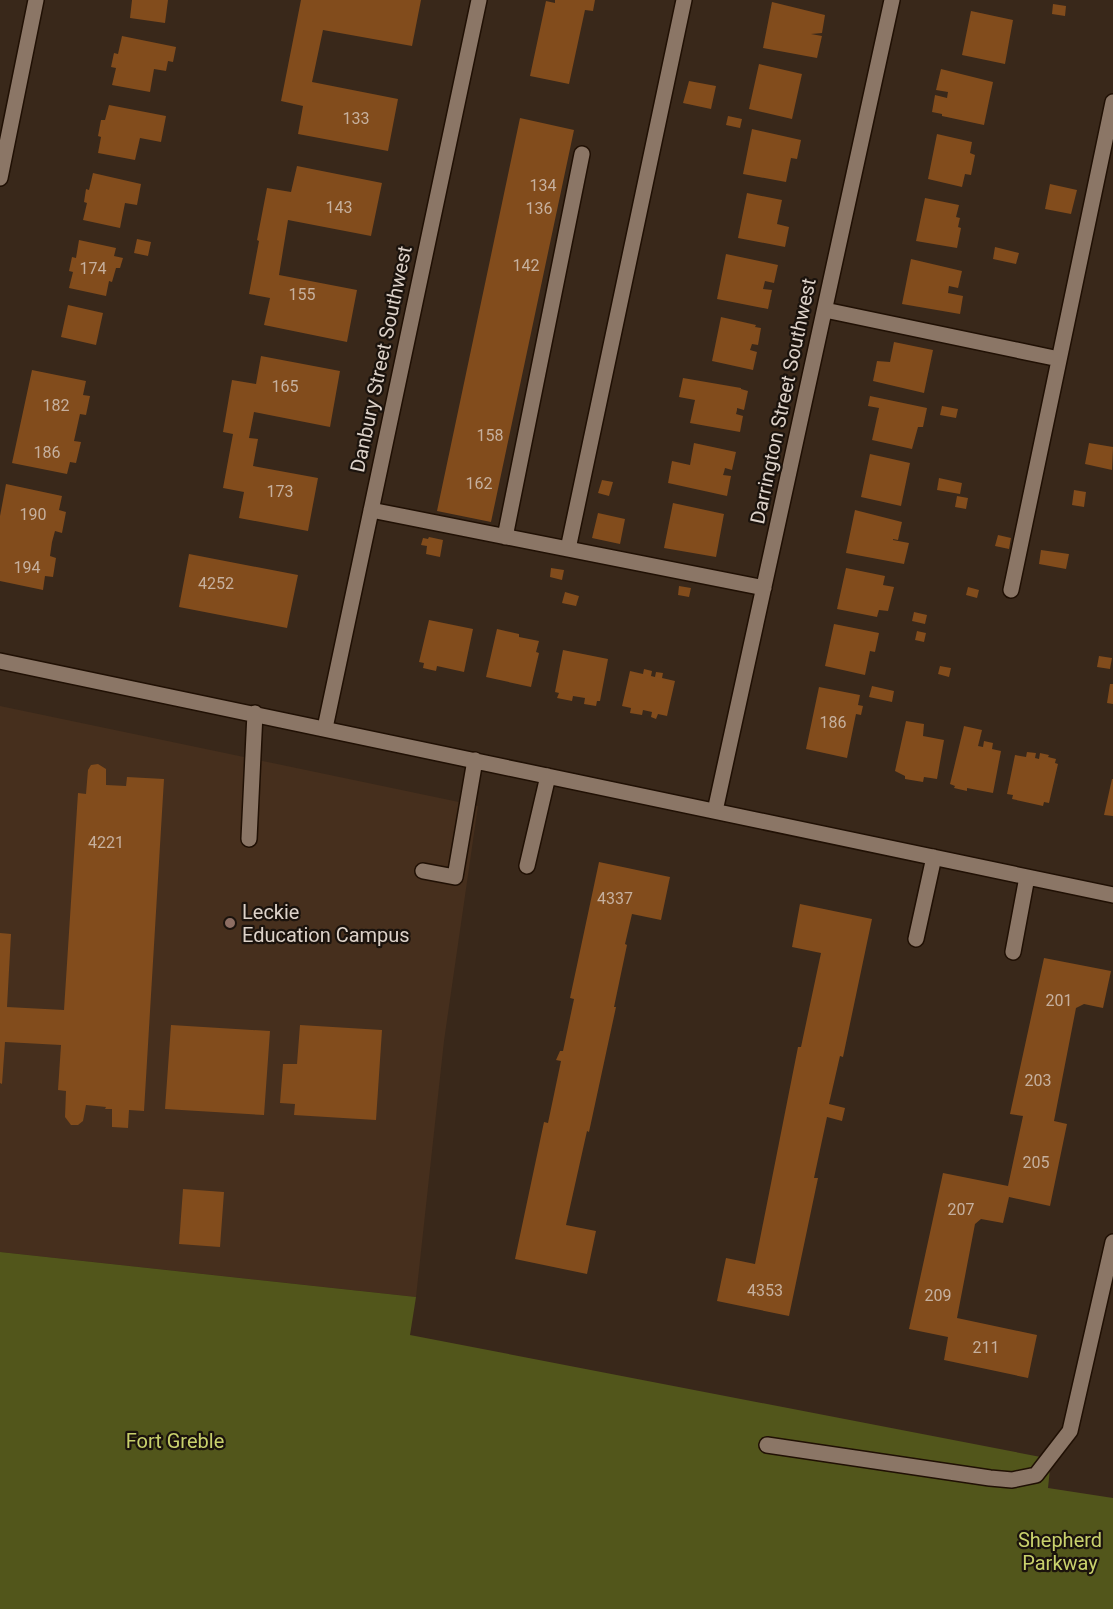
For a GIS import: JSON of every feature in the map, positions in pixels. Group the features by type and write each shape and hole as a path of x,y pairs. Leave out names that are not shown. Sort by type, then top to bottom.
{"street":[{"path":"0,178 36,0"},
{"name":"Danbury Street Southwest","path":"325,728 479,0"},
{"path":"568,549 684,0"},
{"name":"Darrington Street Southwest","path":"716,811 892,0"},
{"path":"1011,590 1113,102"},
{"path":"505,537 582,154"},
{"path":"825,310 1059,359"},
{"path":"371,510 764,588"},
{"path":"0,661 1113,895"},
{"path":"249,839 255,713"},
{"path":"423,871 455,877 475,760"},
{"path":"527,866 548,776"},
{"path":"916,939 934,857"},
{"path":"1013,952 1027,877"},
{"path":"767,1445 1012,1480 1036,1475 1070,1431 1113,1242"}],"shaded area":[{"name":"Leckie Education Campus","path":"0,706 478,806 444,1041 416,1297 0,1252"}],"green space":[{"name":"Fort Greble","path":"0,1252 416,1297 410,1335 1051,1459 1048,1488 1113,1498 1113,1609 0,1609"}],"building":[{"path":"132,0 168,0 165,23 130,18"},
{"path":"301,0 421,0 412,46 323,30 312,82 398,99 388,151 298,134 303,106 281,101"},
{"path":"555,0 595,0 593,11 585,10 569,84 530,76 546,1 555,3"},
{"path":"772,2 825,15 822,33 811,34 822,36 817,58 763,48"},
{"path":"1053,4 1066,6 1065,16 1052,14"},
{"path":"971,11 1013,20 1005,64 962,55"},
{"path":"122,36 176,47 173,62 168,61 166,71 154,69 150,92 112,85 116,68 111,67 114,53 118,54"},
{"path":"759,64 802,74 792,119 749,109"},
{"path":"941,69 993,82 984,125 932,112 935,95 947,98 948,92 936,90"},
{"path":"689,81 716,86 711,109 683,103"},
{"path":"109,105 166,116 161,142 140,138 135,160 98,153 101,120 105,120"},
{"path":"728,116 742,119 740,128 726,125"},
{"path":"520,118 574,130 491,522 437,511"},
{"path":"752,129 801,140 797,159 791,158 786,182 743,174"},
{"path":"937,134 972,142 970,153 975,155 971,175 965,174 962,187 928,179"},
{"path":"297,166 382,183 371,236 288,220 279,275 357,290 347,342 264,325 270,298 249,294 267,188 291,192"},
{"path":"93,173 141,184 137,205 125,203 120,228 83,220 87,203 84,202 86,189 89,190"},
{"path":"1050,184 1077,190 1071,214 1045,209"},
{"path":"747,193 782,200 777,224 789,227 785,247 738,238"},
{"path":"925,198 959,205 956,217 960,218 958,227 961,228 957,248 916,241"},
{"path":"137,239 151,242 148,256 134,253"},
{"path":"79,240 116,248 114,256 123,258 120,268 116,268 112,282 109,281 106,296 69,288 73,272 69,271 72,257 76,258"},
{"path":"995,247 1019,253 1016,264 993,259"},
{"path":"726,254 778,265 774,283 765,281 763,289 772,290 768,309 717,299"},
{"path":"911,259 962,271 958,288 949,286 948,293 963,296 960,314 902,304"},
{"path":"68,305 103,313 96,345 61,337"},
{"path":"721,317 761,328 758,345 752,344 750,350 757,352 753,370 712,361"},
{"path":"894,342 933,350 924,393 873,381 877,361 890,362"},
{"path":"261,356 340,371 330,427 254,412 249,438 258,439 253,466 318,478 308,531 239,518 244,492 223,488 233,434 223,432 232,380 256,384"},
{"path":"32,370 86,381 83,395 90,396 86,415 80,414 74,441 81,442 76,463 70,462 67,474 12,463"},
{"path":"683,378 748,391 744,410 737,408 736,414 743,416 740,432 690,423 695,400 679,397"},
{"path":"870,396 927,408 923,427 918,427 912,449 872,440 879,408 868,406"},
{"path":"942,406 958,409 956,418 940,415"},
{"path":"694,443 736,452 732,470 725,468 723,475 731,476 727,496 668,483 672,461 690,465"},
{"path":"1089,443 1113,447 1112,470 1085,464"},
{"path":"870,454 910,463 901,506 861,497"},
{"path":"939,478 962,483 960,494 937,490"},
{"path":"602,480 613,482 609,496 598,493"},
{"path":"6,484 62,496 59,510 66,512 62,533 55,531 50,556 56,558 53,577 45,576 43,590 0,581 0,516"},
{"path":"1074,490 1086,492 1084,507 1072,505"},
{"path":"957,496 968,498 966,509 955,507"},
{"path":"673,503 724,514 716,557 664,548"},
{"path":"855,510 902,522 898,540 893,540 909,543 904,564 846,553"},
{"path":"598,513 625,519 620,544 592,538"},
{"path":"998,535 1011,538 1009,549 995,546"},
{"path":"429,537 443,540 440,557 426,554 427,546 421,545 423,538 428,539"},
{"path":"1041,550 1069,554 1066,569 1039,564"},
{"path":"189,554 298,575 287,628 179,607"},
{"path":"551,568 564,570 562,580 550,577"},
{"path":"846,568 885,576 883,585 894,587 888,611 879,610 877,617 837,609"},
{"path":"679,586 691,588 689,597 678,595"},
{"path":"968,587 979,590 977,598 966,595"},
{"path":"565,592 579,596 576,606 562,603"},
{"path":"914,612 927,615 925,624 912,621"},
{"path":"429,620 473,629 464,672 437,666 436,671 423,668 424,663 419,662"},
{"path":"834,624 879,633 875,652 870,651 865,675 825,666"},
{"path":"497,629 539,641 536,652 539,653 531,687 486,677"},
{"path":"917,631 926,633 924,642 915,640"},
{"path":"563,650 608,659 600,701 597,701 596,706 584,704 585,698 573,696 572,701 557,698 559,693 555,692"},
{"path":"1099,656 1112,658 1110,669 1097,667"},
{"path":"940,666 951,668 949,677 938,674"},
{"path":"644,669 652,671 651,676 655,677 656,672 663,673 662,678 675,681 667,716 658,714 656,719 651,717 652,712 643,710 642,715 630,713 631,708 622,706 630,671 643,674"},
{"path":"1110,684 1113,684 1113,704 1107,703"},
{"path":"872,686 894,691 892,702 869,697"},
{"path":"819,687 860,695 858,705 863,706 861,715 856,714 847,758 806,749"},
{"path":"906,721 924,724 923,736 944,740 937,779 924,777 923,782 905,779 905,776 895,771"},
{"path":"964,726 982,730 978,746 983,747 984,741 993,743 992,749 1001,751 993,793 967,788 967,791 954,788 955,786 950,784"},
{"path":"1027,752 1036,753 1035,758 1039,759 1040,753 1049,755 1048,757 1056,759 1055,763 1058,764 1049,803 1044,802 1043,806 1012,799 1013,795 1007,794 1015,755 1026,757"},
{"path":"98,764 106,769 106,785 126,786 127,777 164,779 144,1111 129,1110 128,1128 112,1127 112,1109 86,1105 83,1121 78,1125 71,1125 65,1117 66,1091 58,1090 61,1045 5,1042 2,1084 0,1083 0,933 11,934 7,1007 64,1010 78,793 86,794 88,770 91,765"},
{"path":"1113,779 1113,816 1104,815"},
{"path":"599,862 670,877 661,920 632,914 614,1007 616,1007 566,1225 596,1231 587,1274 515,1259 544,1122 548,1123 561,1061 556,1060 560,1051 563,1051 574,999 570,998"},
{"path":"800,904 872,919 843,1057 840,1056 829,1104 845,1108 842,1121 827,1117 814,1178 818,1178 789,1316 717,1301 726,1258 755,1264 798,1047 801,1047 821,953 792,947"},
{"path":"1044,958 1111,971 1103,1008 1084,1004 1076,1008 1054,1121 1067,1124 1050,1206 1009,1197 1003,1223 981,1219 975,1224 957,1318 1037,1335 1028,1378 944,1360 948,1337 909,1329 943,1173 1008,1186 1023,1116 1010,1114"},
{"path":"171,1025 270,1031 264,1115 165,1109"},
{"path":"300,1025 382,1030 376,1120 294,1115 295,1104 280,1103 283,1064 297,1064"},
{"path":"183,1189 224,1192 220,1247 179,1244"}],"place":[{"name":"Leckie Education Campus","path":"230,923"}],"park label":[{"name":"Shepherd Parkway","path":"1060,1552"}]}
